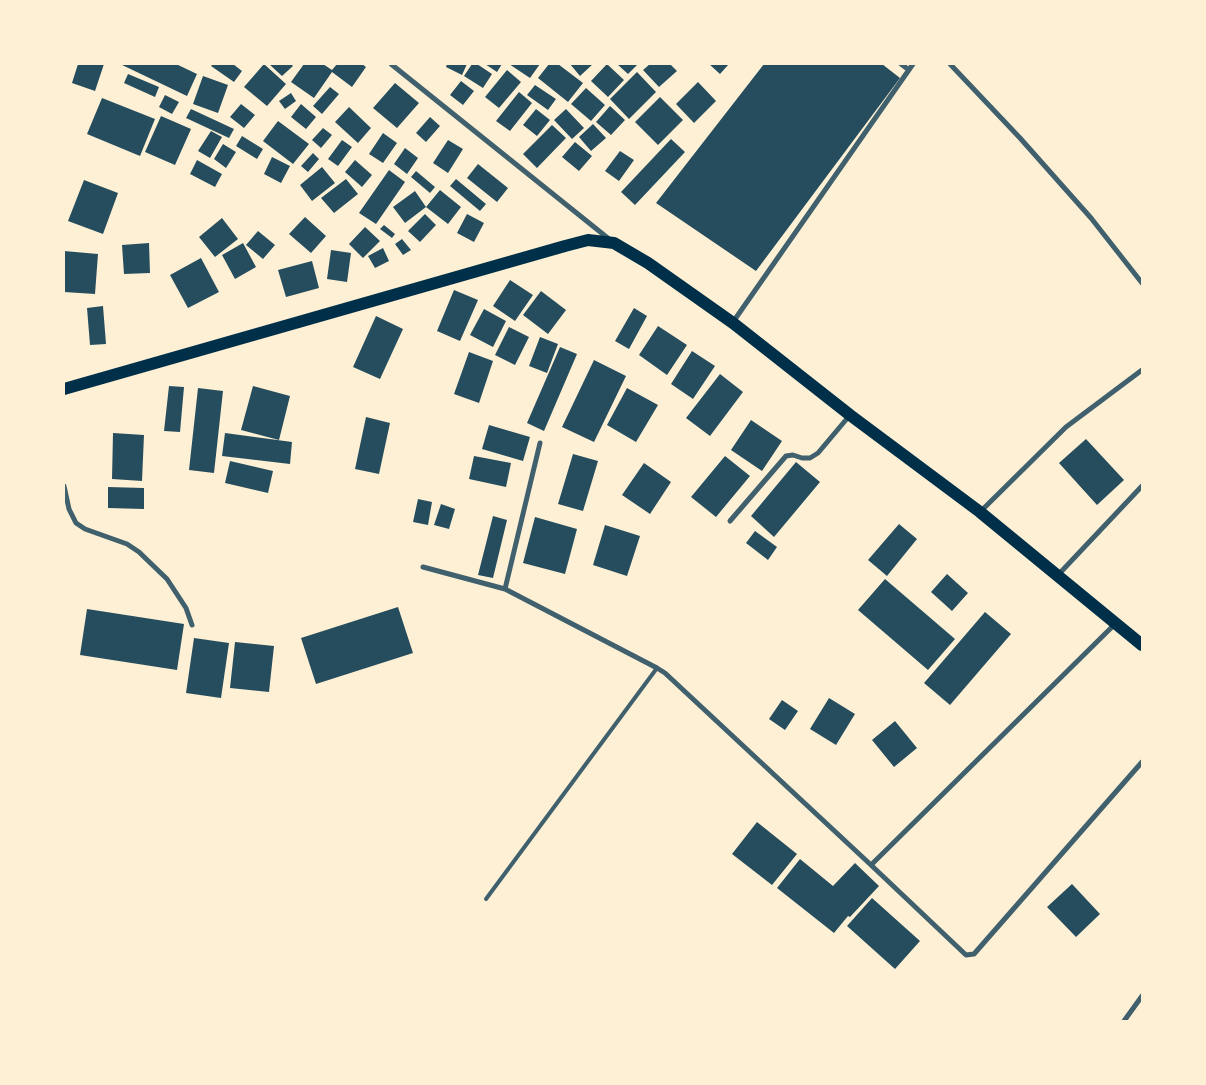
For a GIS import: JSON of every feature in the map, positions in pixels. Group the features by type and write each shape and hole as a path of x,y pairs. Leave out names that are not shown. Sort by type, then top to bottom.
{"main road":[{"path":"64,389 565,246 588,240 614,243 648,263 733,323 850,415 980,512 1142,645"}],"street":[{"path":"392,64 614,243"},
{"path":"900,64 909,70"},
{"path":"733,323 913,64"},
{"path":"950,64 1020,138 1078,204 1142,283"},
{"path":"980,512 1066,426 1142,370"},
{"path":"730,521 786,456 793,454 802,458 810,458 818,453 850,415"},
{"path":"505,589 540,443"},
{"path":"64,486 69,509 76,523 86,529 127,544 139,552 167,579 186,608 192,625"},
{"path":"1057,575 1142,486"},
{"path":"424,567 505,589 657,668 871,864 966,955 971,956 974,954 1142,762"},
{"path":"871,864 1116,623"},
{"path":"1124,1021 1142,996"}],"lane":[{"path":"486,899 657,668"}],"building":[{"path":"78,64 104,64 95,91 72,83"},
{"path":"120,64 176,64 197,74 187,96"},
{"path":"213,64 233,64 242,71 234,82 211,66"},
{"path":"264,64 286,84 267,106 244,87"},
{"path":"269,64 291,64 293,66 282,76"},
{"path":"304,64 323,64 332,70 337,64 362,64 366,67 352,87 332,72 314,98 291,82"},
{"path":"447,64 467,64 462,75 446,67"},
{"path":"472,64 477,64 492,74 483,88 464,76"},
{"path":"485,64 502,64 497,72"},
{"path":"509,64 540,64 530,78"},
{"path":"549,64 558,64 583,83 568,102 538,78"},
{"path":"570,64 593,64 580,76"},
{"path":"607,64 624,80 608,97 591,81"},
{"path":"617,64 638,64 628,74"},
{"path":"650,64 670,64 677,71 659,87 643,70"},
{"path":"709,64 729,64 720,74"},
{"path":"764,64 882,64 900,78 756,271 656,203"},
{"path":"507,70 521,82 499,108 485,97"},
{"path":"637,72 656,92 629,119 610,99"},
{"path":"128,74 159,87 155,97 124,83"},
{"path":"203,76 228,85 218,113 193,104"},
{"path":"461,81 474,91 463,105 450,95"},
{"path":"698,82 716,101 694,123 676,104"},
{"path":"395,83 419,103 397,128 373,108"},
{"path":"535,85 556,99 548,110 527,95"},
{"path":"330,87 339,94 322,114 313,106"},
{"path":"586,88 605,105 591,121 571,104"},
{"path":"519,92 532,103 510,131 496,121"},
{"path":"291,93 296,101 285,109 279,101"},
{"path":"165,95 179,102 172,114 159,107"},
{"path":"660,97 683,120 658,145 635,122"},
{"path":"102,98 155,119 140,156 87,134"},
{"path":"241,104 255,115 244,128 230,117"},
{"path":"301,104 316,117 306,129 291,117"},
{"path":"610,106 625,120 611,135 596,122"},
{"path":"349,107 371,128 358,143 335,122"},
{"path":"191,109 234,129 229,138 186,118"},
{"path":"536,109 550,120 537,136 523,125"},
{"path":"566,109 584,128 572,139 554,120"},
{"path":"161,116 191,129 175,165 145,152"},
{"path":"430,117 440,126 426,142 416,133"},
{"path":"278,121 309,144 293,164 263,141"},
{"path":"593,124 606,138 591,151 579,137"},
{"path":"552,125 566,138 537,168 523,154"},
{"path":"323,128 332,135 321,148 312,140"},
{"path":"211,131 222,137 210,158 198,151"},
{"path":"383,133 397,143 383,163 369,154"},
{"path":"242,136 263,149 257,159 236,146"},
{"path":"671,139 685,152 635,205 621,192"},
{"path":"342,140 352,147 338,166 328,159"},
{"path":"448,140 463,149 448,173 433,163"},
{"path":"575,142 592,156 579,171 562,157"},
{"path":"223,144 236,152 226,168 214,159"},
{"path":"405,148 418,158 407,174 394,164"},
{"path":"620,151 634,160 619,181 605,171"},
{"path":"313,153 319,159 308,172 301,166"},
{"path":"272,157 290,166 281,183 264,174"},
{"path":"197,160 222,174 215,187 190,174"},
{"path":"355,160 372,175 362,187 345,172"},
{"path":"478,164 508,188 497,202 467,178"},
{"path":"322,167 335,183 312,201 300,185"},
{"path":"389,170 405,182 376,224 359,213"},
{"path":"416,171 435,187 430,193 411,177"},
{"path":"346,179 358,194 334,213 321,198"},
{"path":"456,179 486,204 480,211 450,186"},
{"path":"84,180 118,193 103,234 68,221"},
{"path":"440,190 461,207 448,224 426,207"},
{"path":"415,191 426,207 405,223 393,207"},
{"path":"425,214 436,225 420,242 408,231"},
{"path":"467,214 484,223 474,242 457,233"},
{"path":"305,217 326,236 311,253 289,234"},
{"path":"222,218 238,239 215,257 199,237"},
{"path":"384,225 395,234 392,238 380,229"},
{"path":"365,227 380,241 363,258 349,244"},
{"path":"258,231 275,245 263,259 246,245"},
{"path":"402,239 411,250 403,255 395,244"},
{"path":"149,243 150,273 124,274 122,245"},
{"path":"243,243 256,267 235,279 222,255"},
{"path":"383,248 389,261 375,268 368,256"},
{"path":"331,250 351,253 347,282 327,279"},
{"path":"64,251 98,254 95,294 64,292"},
{"path":"201,258 219,292 188,308 170,275"},
{"path":"312,261 319,288 286,297 278,270"},
{"path":"510,280 533,295 515,321 493,306"},
{"path":"454,290 478,300 460,341 437,331"},
{"path":"541,291 566,310 548,334 523,315"},
{"path":"103,306 106,344 90,345 87,308"},
{"path":"634,308 647,316 629,349 615,341"},
{"path":"484,309 506,321 493,347 470,335"},
{"path":"376,316 403,329 380,379 353,367"},
{"path":"658,326 687,345 667,375 639,355"},
{"path":"509,327 529,337 515,365 495,355"},
{"path":"540,337 558,344 547,373 529,366"},
{"path":"560,347 577,354 544,431 527,423"},
{"path":"692,351 715,366 693,399 671,384"},
{"path":"469,352 493,361 479,403 454,394"},
{"path":"594,360 626,376 594,442 562,427"},
{"path":"720,374 743,392 710,436 686,418"},
{"path":"169,386 184,387 180,432 164,431"},
{"path":"253,386 290,396 279,440 241,430"},
{"path":"198,388 223,391 214,473 189,470"},
{"path":"627,388 658,405 636,442 607,425"},
{"path":"366,417 390,423 379,474 355,469"},
{"path":"751,420 782,441 762,471 731,450"},
{"path":"489,425 530,437 523,461 482,449"},
{"path":"113,433 144,435 142,481 112,479"},
{"path":"225,433 292,442 290,464 222,456"},
{"path":"1086,439 1124,480 1097,505 1059,463"},
{"path":"573,454 598,461 583,511 558,504"},
{"path":"474,456 511,463 506,487 469,479"},
{"path":"725,456 750,476 716,517 691,497"},
{"path":"230,461 273,471 268,493 225,483"},
{"path":"796,462 820,482 774,537 751,516"},
{"path":"644,463 671,482 650,514 622,495"},
{"path":"108,487 144,488 144,509 108,508"},
{"path":"418,499 432,502 428,525 413,522"},
{"path":"441,504 455,509 449,529 434,525"},
{"path":"493,516 507,520 493,578 478,575"},
{"path":"535,517 577,529 565,574 523,563"},
{"path":"899,524 917,539 887,576 868,560"},
{"path":"605,525 640,536 627,576 593,565"},
{"path":"755,531 777,547 768,560 746,543"},
{"path":"947,574 968,593 952,611 931,592"},
{"path":"885,579 955,639 928,670 858,610"},
{"path":"398,607 413,653 316,684 301,638"},
{"path":"87,609 184,624 177,670 80,655"},
{"path":"985,612 1011,634 950,705 924,683"},
{"path":"194,638 229,643 221,698 186,693"},
{"path":"235,642 274,646 269,692 230,688"},
{"path":"829,698 855,714 836,745 810,729"},
{"path":"782,700 798,711 785,730 769,719"},
{"path":"895,721 917,748 894,767 872,740"},
{"path":"757,822 797,854 772,885 732,854"},
{"path":"800,859 833,886 855,863 879,886 850,917 848,916 834,933 777,888"},
{"path":"1072,884 1100,914 1076,937 1047,907"},
{"path":"872,898 920,941 895,969 847,926"}]}
